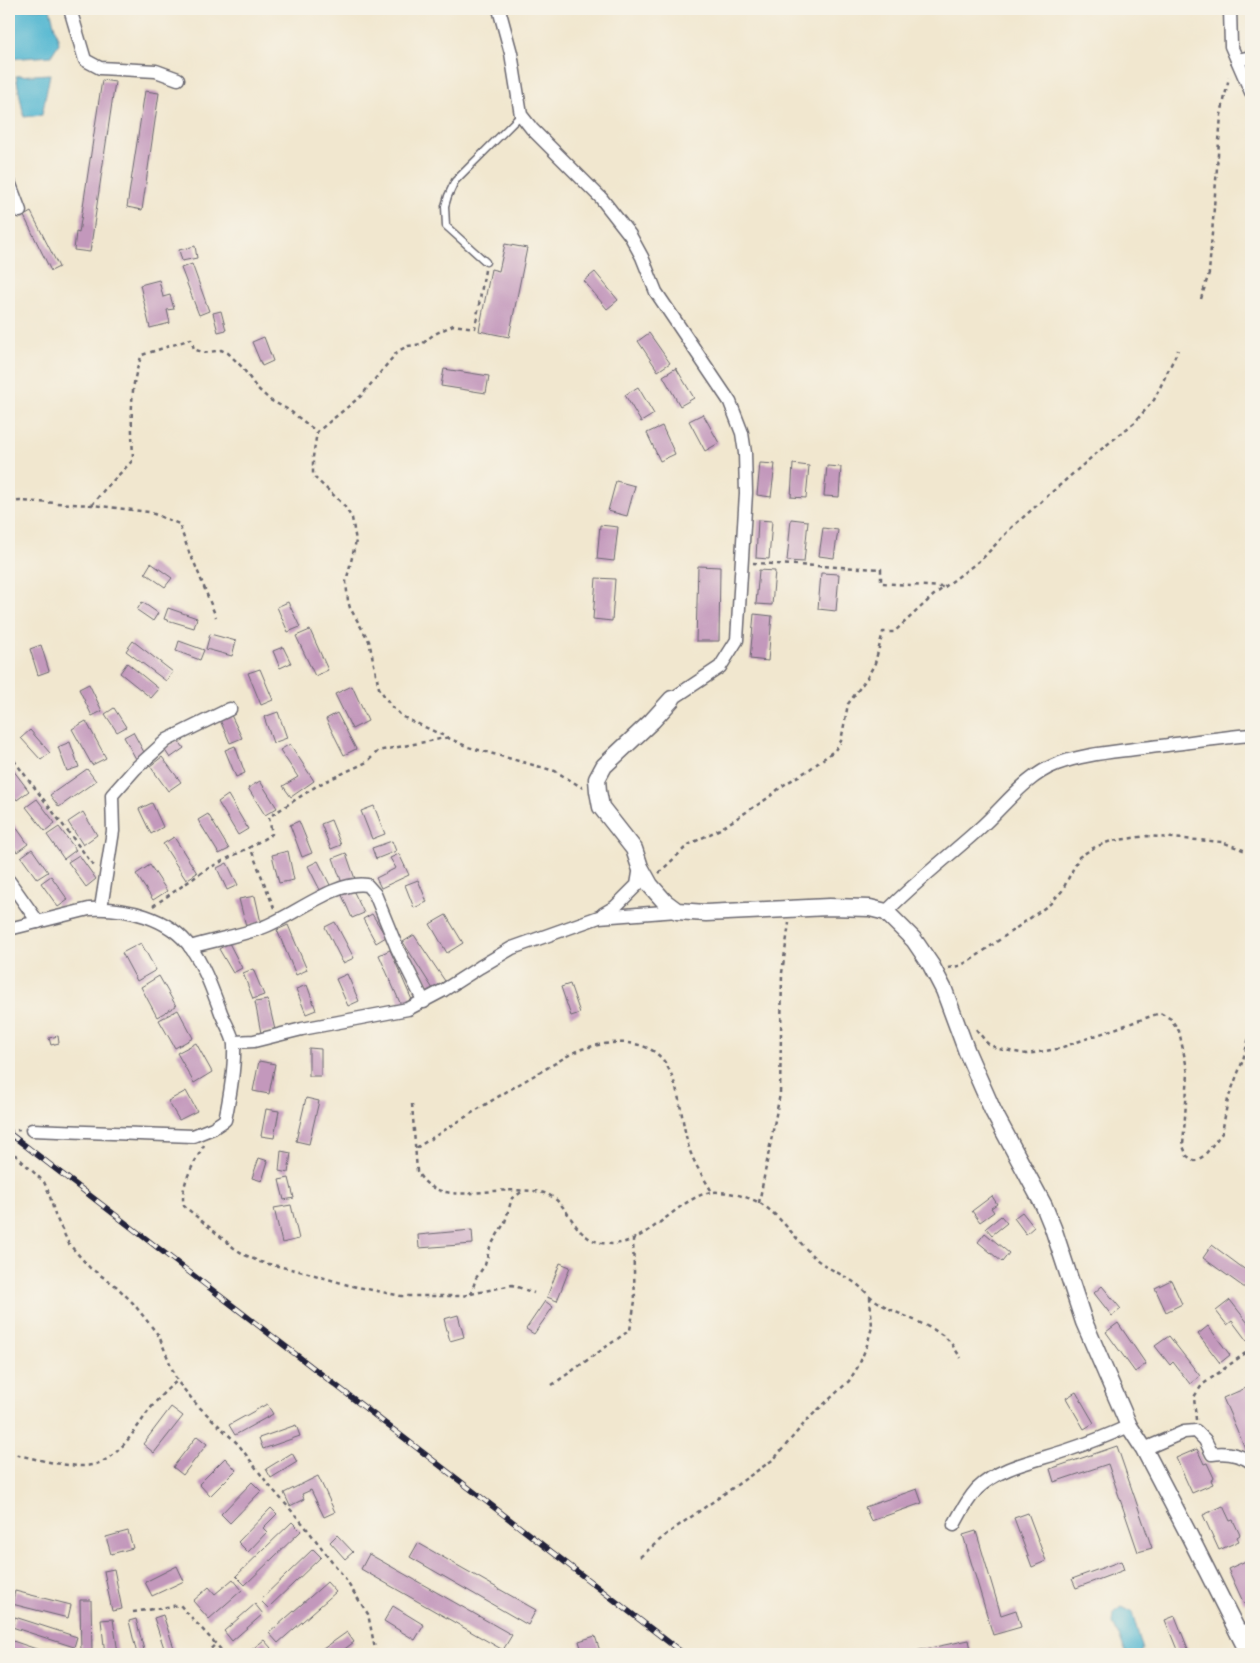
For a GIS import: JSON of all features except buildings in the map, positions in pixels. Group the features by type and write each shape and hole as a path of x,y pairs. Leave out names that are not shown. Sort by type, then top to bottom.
{"street":[{"path":"70,9 85,60 100,68 156,71 178,79"},
{"path":"499,9 511,53 522,114 532,129 602,198 618,218 642,257 656,292 730,402 740,422 745,453 746,493 737,640 720,667 672,699 652,721 604,766 597,779 601,807 634,849 643,873 659,896 677,911"},
{"path":"1230,9 1231,46 1251,92"},
{"path":"1237,60 1251,58"},
{"path":"9,182 20,211"},
{"path":"101,908 113,831 112,795 135,769 167,740 230,709"},
{"path":"886,912 908,890 939,866 1015,792 1044,770 1058,763 1107,753 1251,735"},
{"path":"234,1042 254,1041 302,1029 396,1012 424,1002 512,948 599,917 615,907 637,885 643,873"},
{"path":"9,881 38,922"},
{"path":"190,947 262,928 279,921 339,888 358,883 367,885 375,894 424,1002"},
{"path":"9,929 101,908 140,914 171,929 190,947 209,982 234,1042 225,1120 213,1128 193,1136 32,1130"},
{"path":"599,917 677,911 706,913 796,908 870,908 886,912 914,940 931,965 944,990 967,1052 993,1111 1044,1206 1084,1322 1129,1426 1144,1449 1245,1631 1249,1654"},
{"path":"954,1525 968,1501 978,1489 993,1477 1032,1460 1067,1451 1101,1439 1129,1426"},
{"path":"1144,1449 1184,1432 1196,1430 1212,1454 1223,1452 1251,1462"}],"lane":[{"path":"486,262 446,226 445,206 455,181 522,114"}],"path":[{"path":"1201,299 1209,273 1221,115 1232,67 1237,60"},
{"path":"486,262 475,328 453,325 422,344 408,346 398,351 361,396 318,432 313,457 313,476 344,504 352,518 356,541 346,582 348,601 350,608 370,641 379,688 391,706 403,717 450,737 468,747 555,771 590,792 601,807"},
{"path":"92,505 133,460 131,402 135,370 142,355 191,339 194,349 204,353 221,350 228,352 242,367 256,387 270,400 289,410 318,432"},
{"path":"643,873 657,875 688,845 720,828 768,798 782,786 810,769 835,750 841,741 848,704 868,678 875,663 883,632 894,632 945,587 984,558 1011,528 1093,456 1134,423 1154,400 1178,350"},
{"path":"9,502 92,505 149,512 179,524 216,617"},
{"path":"742,562 881,569 881,583 945,587"},
{"path":"140,914 207,869 272,834 269,817 318,785 367,762 378,751 450,737"},
{"path":"9,754 105,881"},
{"path":"948,972 943,969 959,966 971,960 1050,904 1062,891 1079,857 1095,847 1111,841 1147,836 1222,842 1251,853"},
{"path":"250,847 279,921"},
{"path":"759,1203 780,1094 782,973 787,928 791,915 796,908"},
{"path":"973,1023 980,1036 987,1043 998,1049 1027,1054 1057,1049 1160,1013 1171,1019 1179,1030 1188,1073 1183,1146 1187,1156 1195,1161 1204,1156 1222,1133 1228,1099 1243,1060 1251,1030"},
{"path":"416,1148 580,1050 608,1043 632,1044 654,1053 664,1062 671,1073 690,1150 712,1192"},
{"path":"412,1104 417,1170 422,1180 431,1187 444,1192 457,1193 497,1190 540,1192 551,1195 561,1203 580,1232 591,1240 602,1243 633,1240 682,1205 701,1195 712,1192 737,1195 759,1203 776,1216 817,1259 837,1273 855,1282 891,1310 945,1337 961,1358"},
{"path":"213,1128 189,1172 182,1196 184,1206 234,1248 260,1262 308,1273 348,1286 401,1296 447,1298 512,1285 534,1293"},
{"path":"9,1149 44,1182 55,1215 69,1244 90,1268 116,1286 134,1303 158,1336 177,1381 197,1405 238,1444 268,1484 304,1525 341,1573 368,1614 376,1654"},
{"path":"471,1294 476,1278 485,1265 490,1247 505,1222 512,1198 523,1191"},
{"path":"552,1385 630,1330 635,1301 633,1240"},
{"path":"640,1557 668,1532 774,1459 808,1419 849,1381 859,1365 872,1327 870,1295"},
{"path":"1196,1430 1194,1397 1202,1385 1251,1349"},
{"path":"9,1453 83,1466 98,1464 123,1445 159,1397 177,1381"},
{"path":"133,1612 180,1605 225,1654"},
{"path":"205,1654 216,1644"}],"water":[{"path":"9,9 50,9 59,43 51,56 9,59"},
{"path":"50,74 42,115 24,117 16,76"},
{"path":"1122,1607 1132,1612 1143,1650 1140,1654 1127,1654 1113,1624 1114,1613"}],"railway":[{"path":"9,1133 684,1654"}]}
